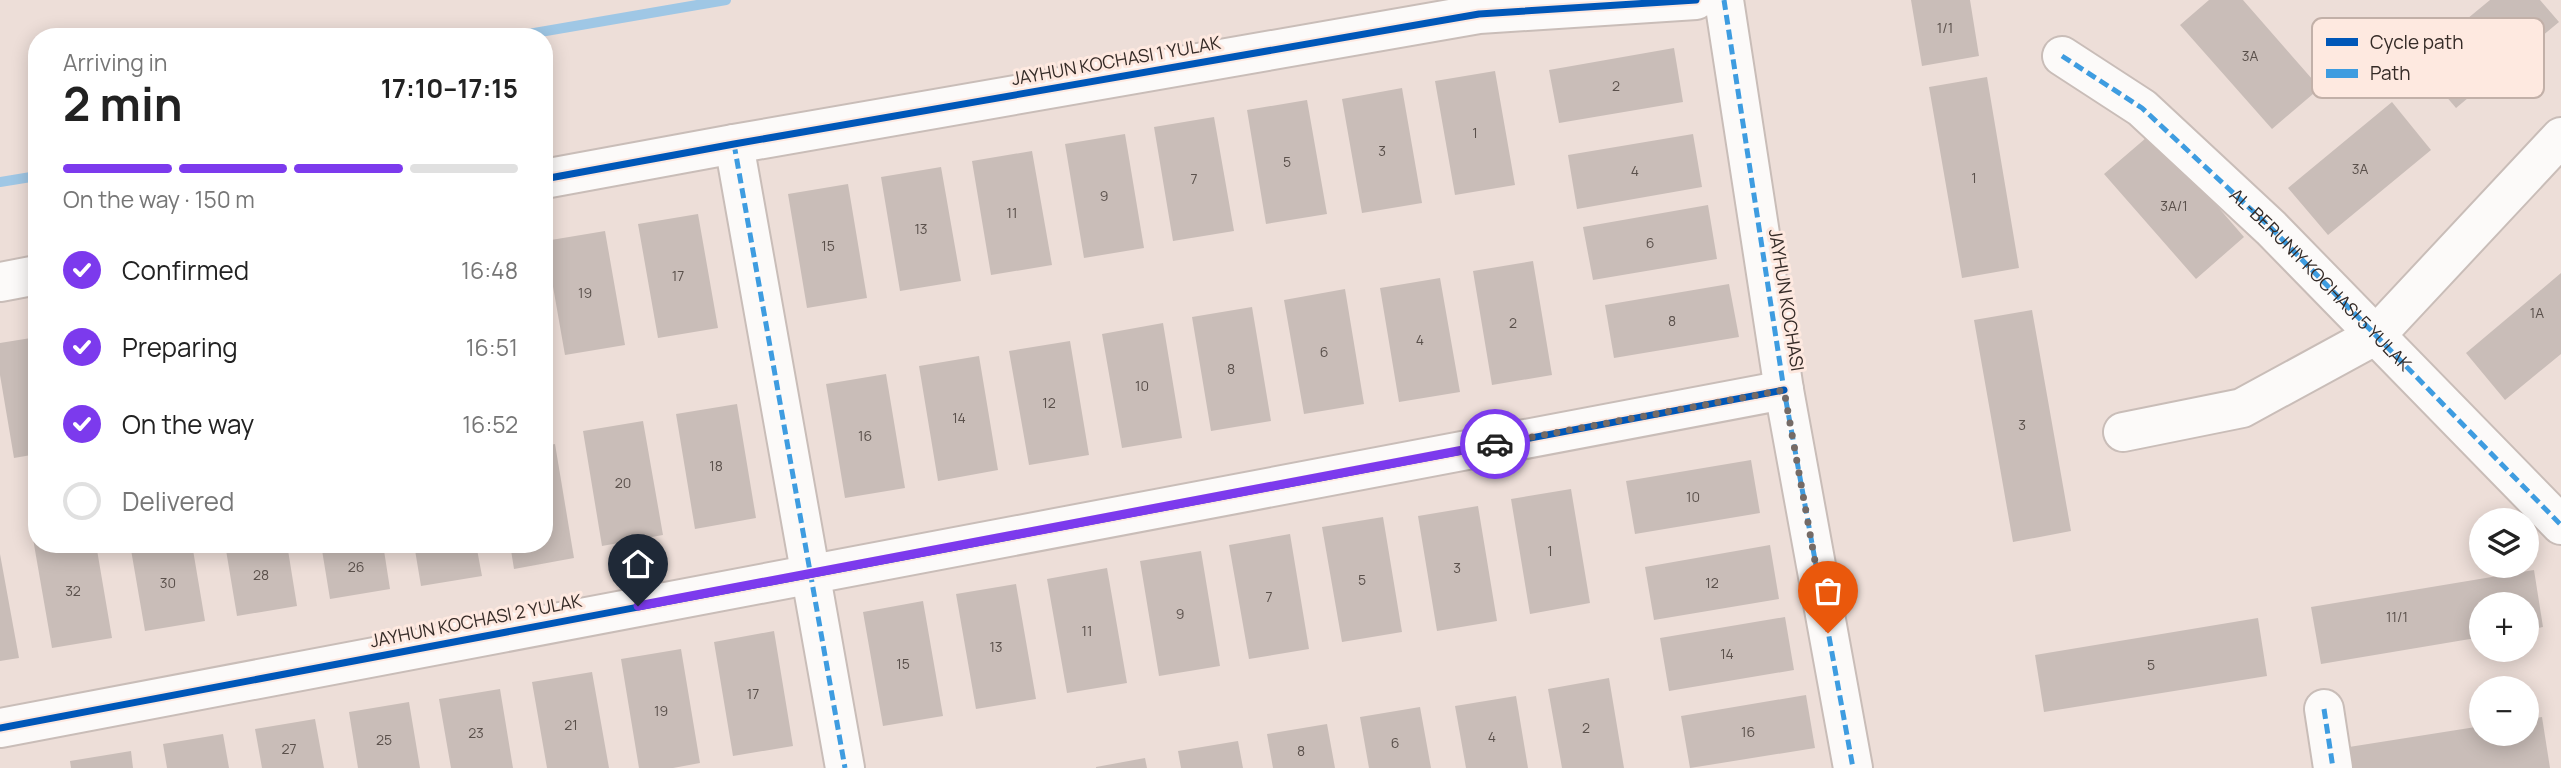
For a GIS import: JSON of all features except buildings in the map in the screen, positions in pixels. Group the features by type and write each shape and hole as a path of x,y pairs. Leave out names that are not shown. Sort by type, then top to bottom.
{"street":[{"name":"JAYHUN KOCHASI 1 YULAK","path":"553,177 1479,14 1696,0"},
{"name":"JAYHUN KOCHASI","path":"1724,0 1784,390 1853,768"},
{"name":"AL-BERUNIY KOCHASI 5 YULAK","path":"2062,56 2142,108 2272,228 2561,525"},
{"path":"2123,432 2242,408 2376,335 2561,137"},
{"path":"734,144 845,768"},
{"path":"0,282 28,277"},
{"name":"JAYHUN KOCHASI 2 YULAK","path":"0,728 1784,390"},
{"path":"2324,709 2333,768"}],"waterway":[{"path":"553,30 726,0"},
{"path":"0,182 28,177"}],"marked path":[{"path":"1724,0 1784,390 1853,768"},
{"path":"2062,56 2142,108 2271,228 2561,525"},
{"path":"734,144 845,768"},
{"path":"2324,709 2333,768"}],"cycle path":[{"path":"553,177 1479,14 1696,0"},
{"path":"0,728 1784,390"}],"way so far":[{"path":"1495,444 1784,390 1828,633"}],"route":[{"path":"638,606 1495,444"}]}
